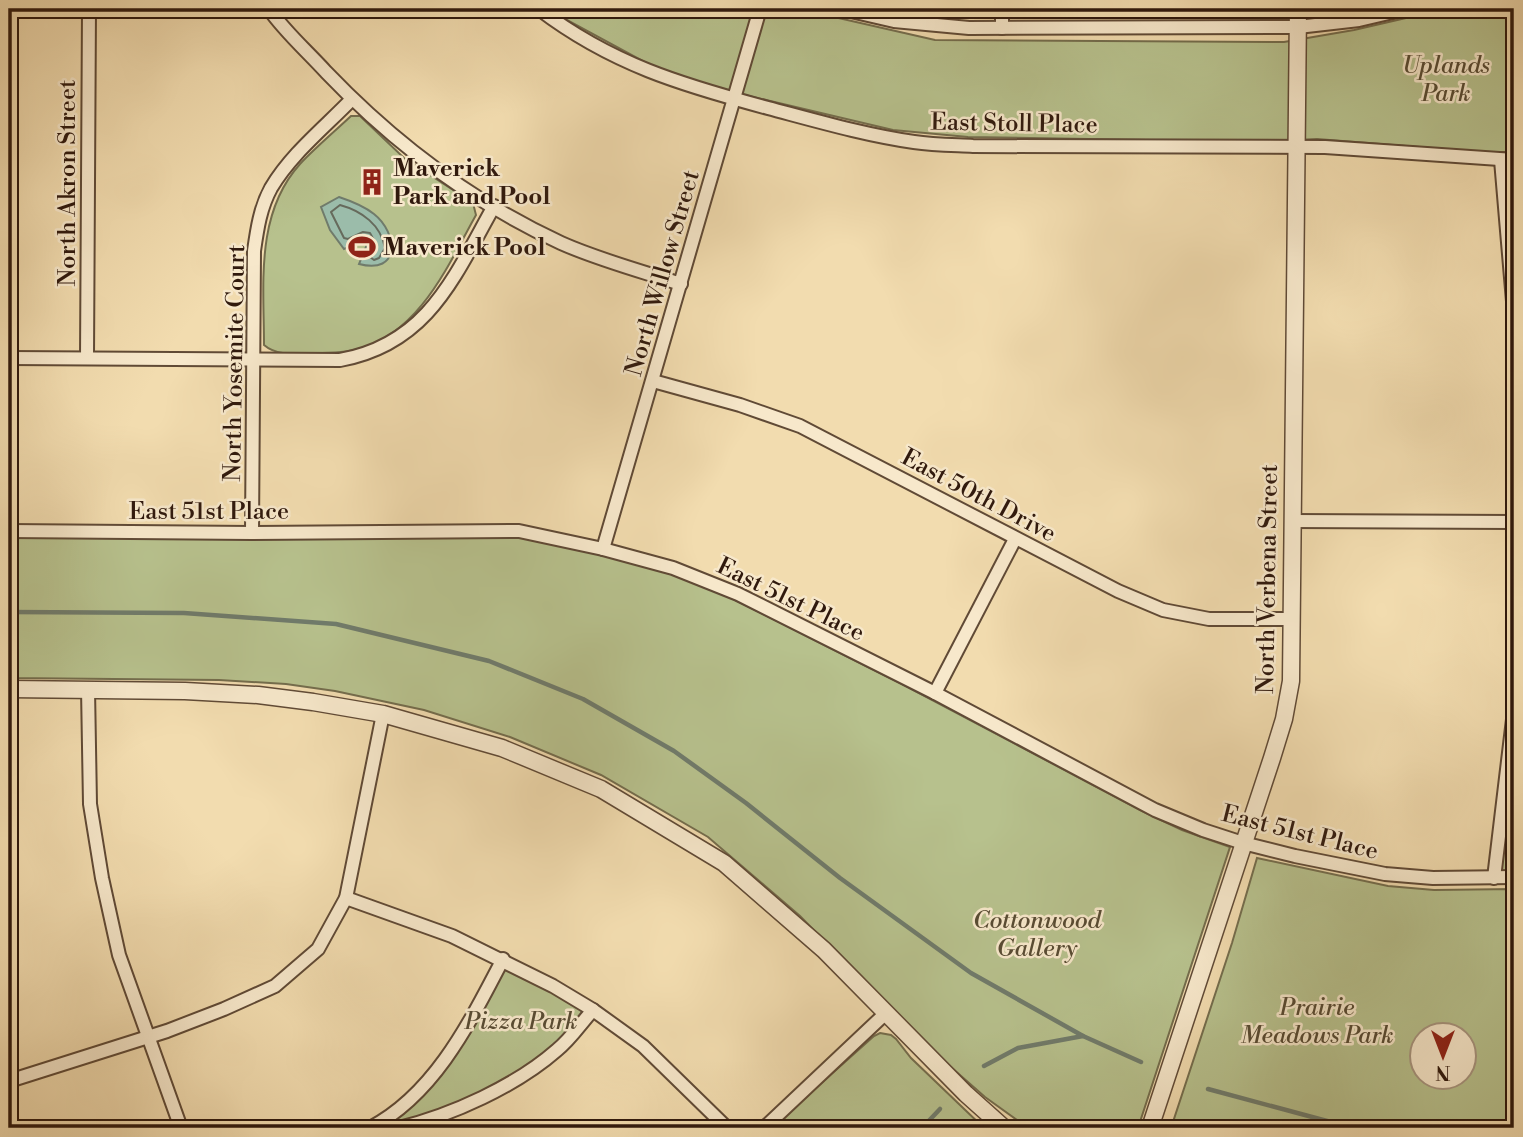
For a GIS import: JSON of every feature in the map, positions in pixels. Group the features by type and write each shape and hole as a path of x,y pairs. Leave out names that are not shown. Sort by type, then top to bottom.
{"street":[{"name":"North Akron Street","path":"87,358 89,9"},
{"path":"269,9 352,99 437,171 560,243 681,284"},
{"name":"East Stoll Place","path":"539,9 597,48 648,72 852,131 917,142 987,146 1325,147 1507,160"},
{"name":"North Willow Street","path":"603,549 760,9"},
{"path":"842,9 915,24 1002,28 1298,27 1359,20 1406,9"},
{"path":"1002,9 1002,28"},
{"name":"North Verbena Street","path":"1150,1128 1284,719 1291,681 1298,9"},
{"name":"North Yosemite Court","path":"252,533 254,251 258,221 270,190 287,165 352,99"},
{"path":"1507,160 1514,313"},
{"path":"9,358 340,360 379,350 402,337 422,320 444,291 494,206"},
{"name":"East 50th Drive","path":"653,381 740,405 800,426 1015,539 1118,591 1163,610 1209,620 1291,619"},
{"path":"1292,521 1514,522"},
{"name":"East 51st Place","path":"9,531 519,531 603,549 673,568 738,594 935,693 1155,810 1203,830 1244,843 1385,874 1433,878 1514,877"},
{"path":"935,693 1015,539"},
{"path":"9,689 185,691 258,695 383,714 502,748 601,789 724,863 824,950 966,1094 1004,1128"},
{"path":"88,689 90,804 100,866 119,955 181,1128"},
{"path":"1494,878 1514,711"},
{"path":"9,1081 147,1038 224,1009 275,986 318,949 346,898 383,714"},
{"path":"346,898 452,936 503,959 593,1010 643,1046 727,1128"},
{"path":"370,1128 390,1118 429,1079 465,1032 503,959"},
{"path":"399,1128 422,1123 488,1095 536,1066 559,1049 593,1010"},
{"path":"764,1128 886,1013"}],"green space":[{"name":"Uplands Park","path":"552,9 799,9 935,40 1284,42 1354,30 1445,9 1514,9 1514,152 1317,139 1263,142 968,137 893,130 719,89 650,65 565,19"},
{"path":"351,116 360,116 404,158 473,203 476,215 430,295 399,328 380,341 358,349 331,353 295,354 269,349 264,345 265,250 275,205 300,164"},
{"name":"Cottonwood Gallery","path":"9,535 523,536 662,569 721,593 900,683 1140,810 1182,830 1230,847 1138,1128 1028,1128 985,1097 928,1047 800,916 708,837 601,775 510,737 424,710 335,691 286,684 219,680 9,678"},
{"path":"1514,711 1514,877 1494,878"},
{"name":"Prairie Meadows Park","path":"1257,858 1388,886 1434,890 1514,889 1514,1128 1171,1128"},
{"name":"Pizza Park","path":"503,959 593,1010 559,1049 488,1095 399,1128 370,1128 429,1079"},
{"path":"880,1033 896,1039 911,1058 984,1128 771,1128 874,1036"}],"water":[{"name":"Maverick Pool","path":"339,197 374,214 388,231 391,250 389,258 382,264 359,264 368,242 366,239 344,249 330,230 321,207"}],"waterway":[{"path":"9,612 184,613 336,624 489,661 583,699 674,751 746,803 840,878 971,973 1083,1036 1141,1062"},
{"path":"984,1066 1018,1048 1083,1036"},
{"path":"1208,1089 1353,1128"},
{"path":"922,1128 940,1109"}],"place":[{"name":"Maverick Park and Pool","path":"372,182"},
{"name":"Maverick Pool","path":"362,247"}]}
